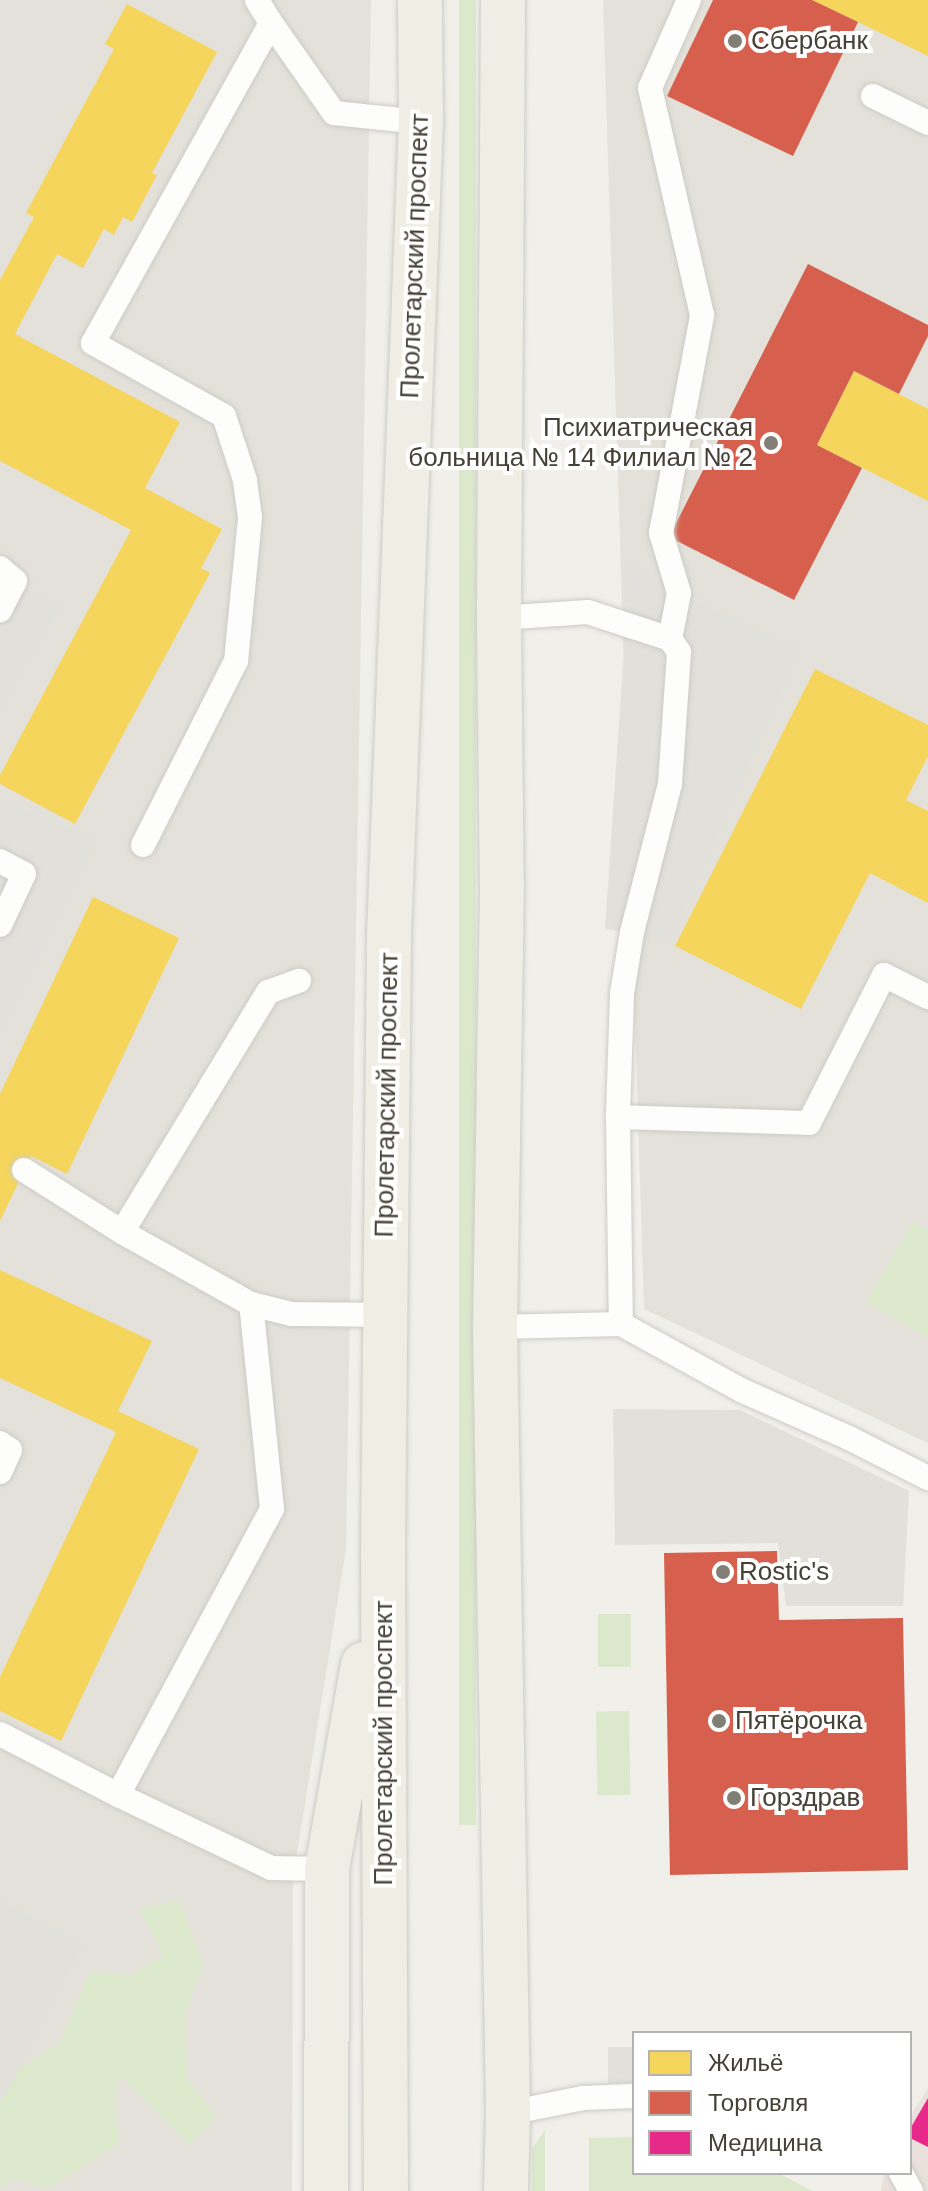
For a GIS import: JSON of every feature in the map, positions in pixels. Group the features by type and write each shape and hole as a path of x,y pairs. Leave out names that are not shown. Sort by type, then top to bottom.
{"main road":[{"name":"Пролетарский проспект","path":"386,2191 383,1551 389,935 421,122 420,0"},
{"path":"503,0 499,618 502,885 495,1327 508,2113 506,2191"},
{"path":"326,2191 327,1869 383,1551"}],"lane":[{"path":"257,0 334,113 421,122"},
{"path":"670,639 679,593 661,533 702,315 650,88 689,0"},
{"path":"143,845 236,661 250,517 245,480 224,416 93,343 271,23"},
{"path":"873,96 928,123"},
{"path":"0,568 15,581 0,610"},
{"path":"499,618 588,612 670,639 679,652 670,784 632,932 625,979 618,1117 621,1324"},
{"path":"0,861 24,874 0,925"},
{"path":"618,1117 809,1123 884,975 928,997"},
{"path":"122,1232 268,992 299,981"},
{"path":"24,1170 122,1232 251,1304 291,1314 384,1315"},
{"path":"118,1795 272,1509 251,1304"},
{"path":"495,1327 621,1324 743,1391 849,1438 928,1478"},
{"path":"0,1443 10,1450 0,1472"},
{"path":"0,1734 271,1868 327,1869"},
{"path":"508,2113 583,2098 632,2096"}],"shaded area":[{"path":"0,0 371,0 346,1549 293,1878 292,2191 0,2191"},
{"path":"603,0 928,0 928,1443 644,1309"},
{"path":"630,562 679,593 801,649 672,939 605,929"},
{"path":"0,577 62,606 0,711"},
{"path":"0,798 97,839 0,1037"},
{"path":"613,1409 740,1410 909,1491 903,1606 786,1606 778,1543 615,1545"},
{"path":"0,1900 84,1944 2,2101 0,2100"},
{"path":"608,2047 632,2047 632,2083 608,2083"},
{"path":"928,2088 928,2191 881,2191 884,2175 912,2175 912,2114"}],"green space":[{"path":"459,0 476,0 476,1825 459,1825"},
{"path":"913,1222 928,1230 928,1338 866,1302"},
{"path":"598,1614 631,1614 631,1667 598,1667"},
{"path":"629,1711 630,1795 597,1796 596,1712"},
{"path":"179,1900 203,1964 185,2013 187,2079 216,2116 190,2145 120,2076 114,2101 119,2143 48,2189 14,2178 0,2187 0,2080 60,2043 90,1970 129,1976 164,1955 139,1909"},
{"path":"545,2130 545,2191 532,2191 532,2149"},
{"path":"632,2137 632,2175 782,2175 812,2191 589,2191 589,2138"}],"building: Жильё":[{"path":"812,0 928,0 928,56 858,22"},
{"path":"127,4 217,52 152,173 157,175 132,222 123,217 114,235 104,229 83,268 57,254 15,334 180,422 145,488 222,529 201,568 210,573 75,824 0,784 0,775 131,530 0,461 0,280 34,217 26,213 114,49 105,44"},
{"path":"854,371 928,409 928,501 817,445"},
{"path":"815,669 928,725 928,756 906,800 928,811 928,903 870,873 801,1009 675,946"},
{"path":"93,897 179,938 67,1174 31,1156 0,1221 0,1094"},
{"path":"0,1270 152,1341 118,1411 199,1449 61,1741 0,1711 0,1677 116,1432 0,1378"}],"building: Торговля":[{"path":"713,0 812,0 858,22 793,156 667,96"},
{"path":"808,264 928,325 928,336 899,394 854,371 817,445 862,468 794,600 669,537"},
{"path":"777,1551 779,1620 903,1618 908,1870 670,1875 664,1553"}],"building: Медицина":[{"path":"928,2098 928,2147 912,2139 912,2126"}],"place":[{"name":"Сбербанк","path":"735,41"},
{"name":"Психиатрическая больница № 14 Филиал № 2","path":"771,443"},
{"name":"Rostic's","path":"723,1572"},
{"name":"Пятёрочка","path":"719,1721"},
{"name":"Горздрав","path":"734,1798"}]}
